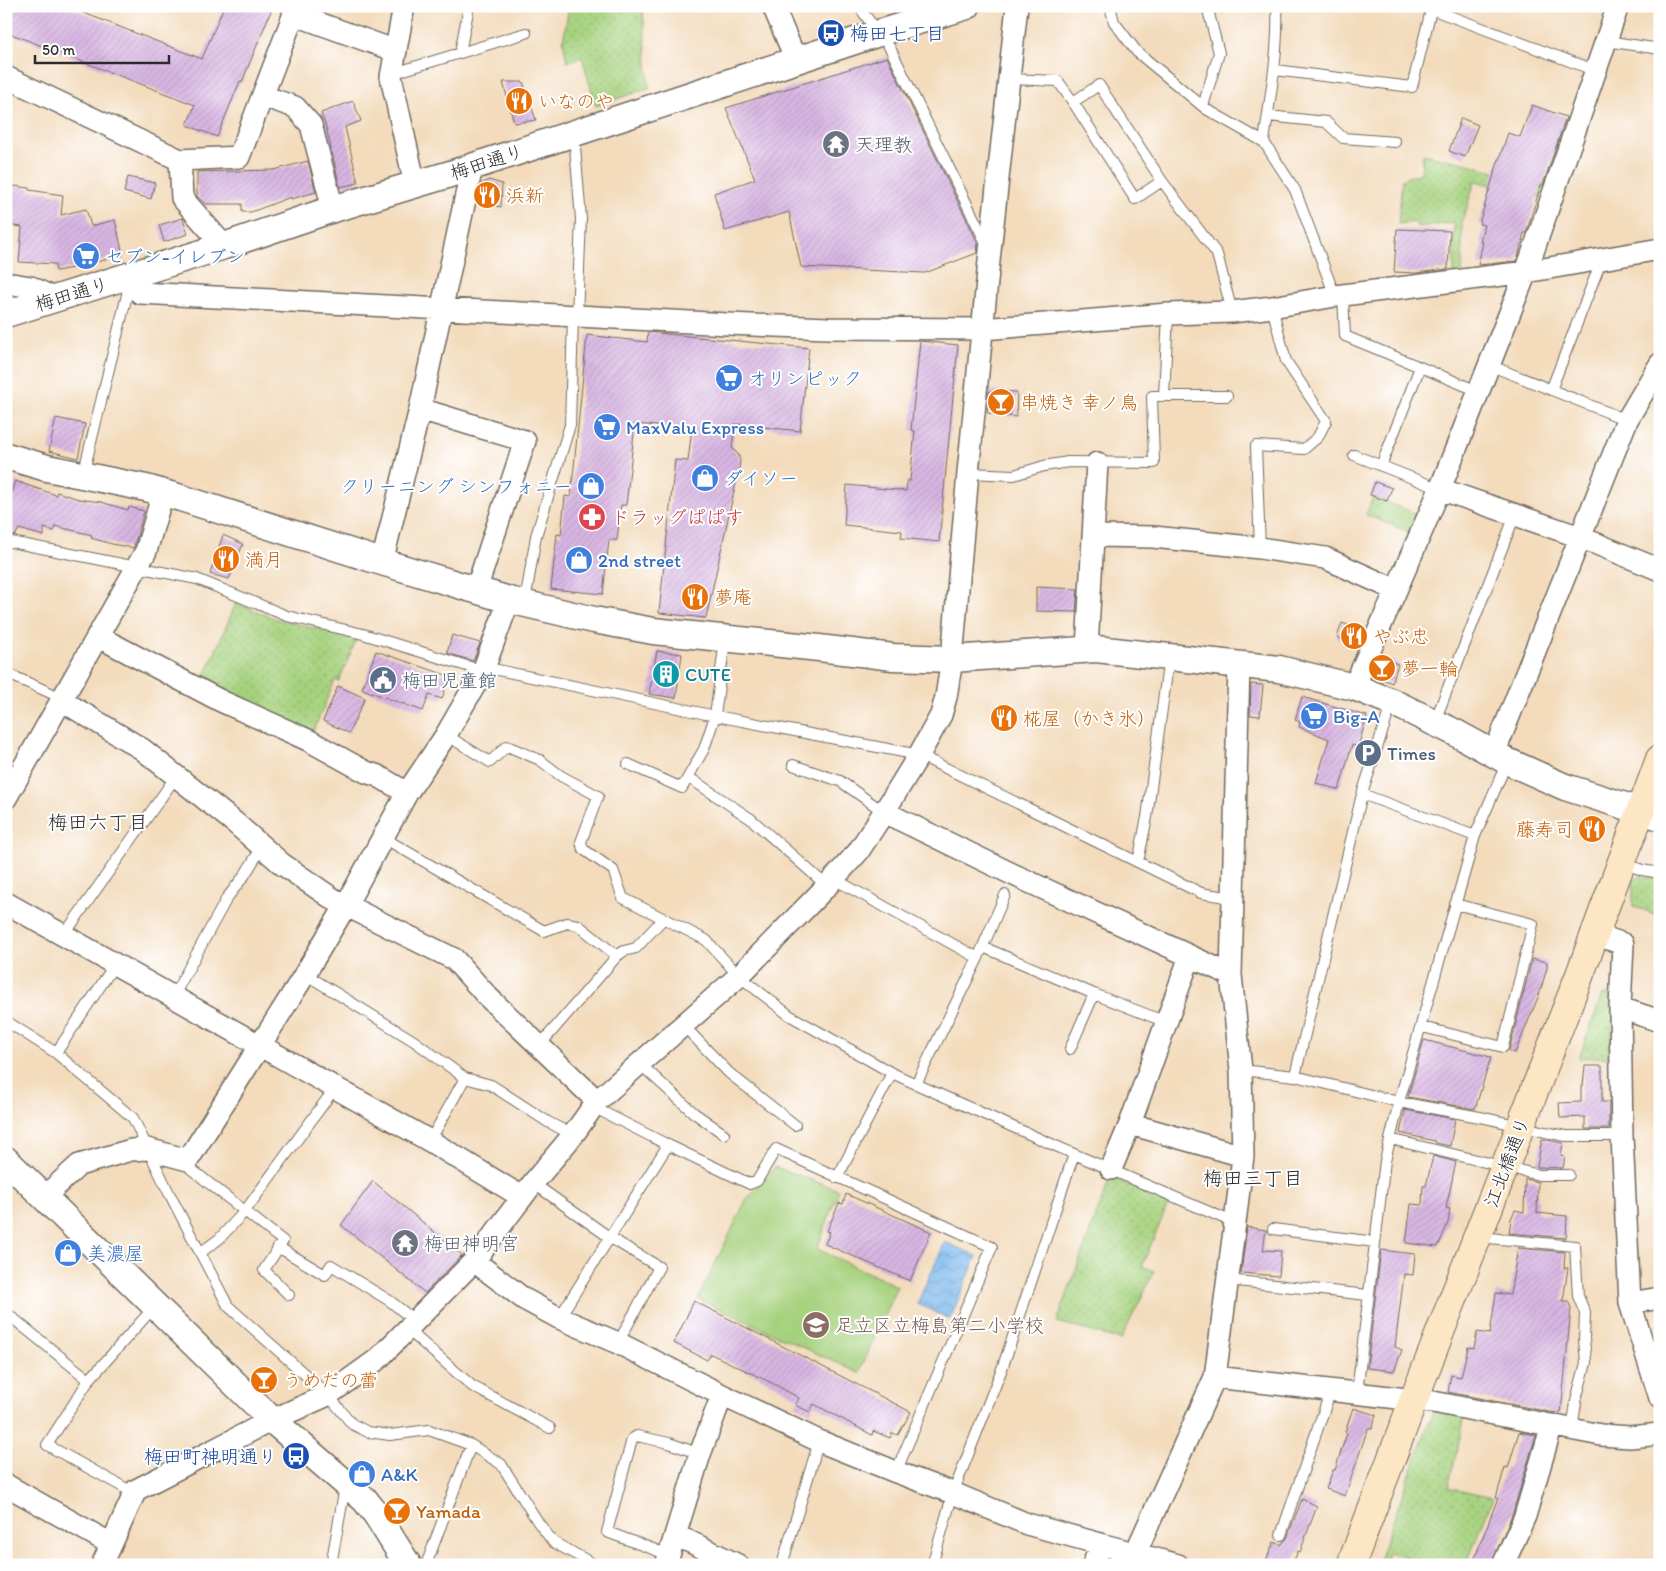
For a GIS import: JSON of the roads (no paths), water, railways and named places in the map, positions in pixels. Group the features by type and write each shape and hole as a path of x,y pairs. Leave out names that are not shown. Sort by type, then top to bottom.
{"main road":[{"name":"江北橋通り","path":"1351,1565 1622,862 1650,814 1660,759"}],"street":[{"path":"404,6 391,78 414,185"},
{"path":"773,6 796,60"},
{"name":"梅田通り","path":"6,314 224,246 333,209 472,167 879,33 967,6"},
{"path":"102,1565 136,1490 272,1420 328,1395 378,1359 474,1261 597,1102 739,976 831,883 858,852 919,755 941,716 952,659 982,329 1017,6"},
{"path":"1354,687 1440,489 1526,272 1618,6"},
{"path":"6,77 180,160 238,157 295,10 396,51"},
{"path":"263,96 295,107 311,125 333,209"},
{"path":"180,160 182,198 224,246"},
{"path":"382,562 420,409 472,167"},
{"path":"127,277 140,293 443,308 575,317 828,328 982,329 1168,314 1232,312 1526,272 1660,249"},
{"path":"6,284 31,287 56,299"},
{"path":"1500,758 1580,537 1627,420 1660,364"},
{"path":"420,409 526,442 476,590"},
{"path":"6,456 47,468 163,493 517,602 594,620 654,631 894,657 952,659 1087,649 1133,652 1239,666 1279,669 1354,687 1435,722 1500,758 1564,787 1650,814"},
{"path":"1087,649 1098,463"},
{"path":"1440,489 1580,537 1660,570"},
{"path":"6,798 146,551 163,493"},
{"path":"1093,536 1153,537 1260,548 1325,558 1396,590"},
{"path":"44,1197 79,1165 131,1150 147,1149 188,1160 261,1046 346,905 407,793 446,735 484,669 517,602"},
{"path":"97,636 221,701 308,740 407,793"},
{"path":"1134,1554 1214,1377 1243,1156 1241,1070 1230,974 1239,666"},
{"path":"61,700 142,749 177,775 282,864 333,899 454,959 488,997 540,1045 597,1102"},
{"path":"884,812 1012,874 1230,974"},
{"path":"6,903 430,1141 528,1190"},
{"path":"1595,934 1624,944 1620,1008 1622,1136 1630,1303 1660,1398"},
{"path":"1111,1169 1130,1124 1190,956"},
{"path":"1620,1008 1660,1021"},
{"path":"1130,1124 1243,1156"},
{"path":"6,1160 272,1420 365,1500 408,1565"},
{"path":"474,1261 524,1299 559,1318 618,1343 819,1441 954,1493 1027,1524 1178,1565"},
{"path":"1630,1303 1660,1298"},
{"path":"1214,1377 1414,1399 1601,1435 1630,1437 1660,1434"},
{"path":"668,1560 700,1454 722,1395"},
{"path":"1503,1565 1562,1427"},
{"path":"6,1485 111,1544"},
{"path":"676,1534 738,1565"},
{"path":"1093,1565 1101,1544"}],"lane":[{"path":"460,53 469,6"},
{"path":"858,6 868,22 890,48 990,251"},
{"path":"1110,6 1114,22 1137,52 1203,106 1264,142 1294,190 1339,296 1345,336 1478,392"},
{"path":"1203,106 1219,53 1207,6"},
{"path":"1264,142 1276,70 1278,6"},
{"path":"1276,70 1412,87 1429,7 1596,70"},
{"path":"392,74 526,33"},
{"path":"1606,40 1660,49"},
{"path":"1010,80 1058,81 1074,102 1135,199 1162,180"},
{"path":"1074,102 1099,85 1162,180 1217,254 1232,312"},
{"path":"1268,116 1326,122 1343,138 1395,142"},
{"path":"517,602 570,426 581,219 574,134"},
{"path":"1551,390 1602,259"},
{"path":"83,476 127,295 127,277"},
{"path":"1260,548 1256,446 1304,449 1318,437 1326,420 1286,361 1272,307"},
{"path":"1164,396 1168,314"},
{"path":"1489,365 1627,420"},
{"path":"1381,466 1420,367"},
{"path":"968,474 1014,476 1044,466 1068,462 1154,463 1152,396 1227,396"},
{"path":"1354,455 1440,489"},
{"path":"1435,722 1515,515"},
{"path":"6,541 197,579 287,616 363,634 484,669 919,755 1201,893 1233,898"},
{"path":"628,764 682,788 704,749 715,716 725,639"},
{"path":"1138,862 1147,816 1169,657"},
{"path":"6,673 53,694 61,700"},
{"path":"1295,1076 1362,794 1392,702"},
{"path":"446,735 490,762 507,746 540,760 561,776 598,796 581,842 583,849 613,870 623,898 706,940 739,976 789,1015 892,1073 1235,1223"},
{"path":"1357,1392 1385,1160 1455,904 1500,758"},
{"path":"794,765 840,781 884,812"},
{"path":"64,935 177,775"},
{"path":"688,777 751,820 831,883 978,958"},
{"path":"1362,794 1475,836"},
{"path":"382,837 544,931 568,923 578,925 617,956"},
{"path":"173,997 228,898 262,847"},
{"path":"1622,862 1642,870 1660,873"},
{"path":"916,1084 978,958 1005,894"},
{"path":"1422,1026 1503,1047 1533,924 1455,904"},
{"path":"540,1045 617,956 624,951 636,948 663,919"},
{"path":"983,947 1166,1022"},
{"path":"56,1053 115,964"},
{"path":"305,974 414,1041 465,1078 490,1085 548,1122 573,1135"},
{"path":"1070,1049 1094,994"},
{"path":"6,1021 56,1053 133,1118 228,1306 328,1395 352,1424 368,1432 390,1434 429,1430 471,1445 501,1464 553,1542 595,1565"},
{"path":"683,1025 729,1073 795,1125"},
{"path":"640,1064 694,1113 724,1134"},
{"path":"1241,1070 1295,1076 1400,1102 1566,1136 1622,1136"},
{"path":"837,1178 892,1073"},
{"path":"430,1141 465,1078"},
{"path":"200,1253 219,1239 246,1212 335,1088"},
{"path":"597,1102 601,1111 750,1184 757,1181 776,1149 992,1248 896,1472"},
{"path":"1390,1139 1539,1175 1569,1175"},
{"path":"559,1318 668,1145"},
{"path":"932,1565 954,1493 1003,1366 1074,1154"},
{"path":"188,1160 191,1169 283,1241 264,1270 289,1295"},
{"path":"528,1190 659,1267 618,1343"},
{"path":"1274,1229 1374,1242"},
{"path":"1477,1237 1575,1246 1578,1296 1586,1313 1584,1339 1586,1363 1577,1396 1562,1427"},
{"path":"278,1247 325,1275 331,1265 390,1301 411,1325 472,1386 550,1428"},
{"path":"1228,1280 1368,1295"},
{"path":"134,1493 48,1445 89,1380 155,1306"},
{"path":"9,1315 89,1380"},
{"path":"1281,1535 1331,1390"},
{"path":"668,1560 606,1532 632,1439 637,1436 700,1454"},
{"path":"782,1565 819,1441"},
{"path":"426,1565 471,1445"},
{"path":"331,1565 346,1482"}],"water":[{"path":"945,1242 977,1256 950,1319 917,1304"}],"place":[{"name":"梅田七丁目","path":"831,33"},
{"name":"いなのや","path":"519,101"},
{"name":"天理教","path":"836,144"},
{"name":"浜新","path":"487,195"},
{"name":"セブン-イレブン","path":"86,256"},
{"name":"オリンピック","path":"729,378"},
{"name":"串焼き 幸ノ鳥","path":"1001,402"},
{"name":"MaxValu Express","path":"607,427"},
{"name":"ダイソー","path":"705,478"},
{"name":"クリーニング シンフォニー","path":"591,486"},
{"name":"ドラッグぱぱす","path":"592,517"},
{"name":"満月","path":"226,559"},
{"name":"2nd street","path":"579,560"},
{"name":"夢庵","path":"695,597"},
{"name":"やぶ忠","path":"1354,636"},
{"name":"夢一輪","path":"1382,668"},
{"name":"CUTE","path":"666,674"},
{"name":"梅田児童館","path":"383,680"},
{"name":"Big-A","path":"1314,716"},
{"name":"椛屋（かき氷）","path":"1004,718"},
{"name":"Times","path":"1368,753"},
{"name":"藤寿司","path":"1592,829"},
{"name":"梅田神明宮","path":"405,1243"},
{"name":"美濃屋","path":"68,1253"},
{"name":"足立区立梅島第二小学校","path":"816,1325"},
{"name":"うめだの蕾","path":"264,1380"},
{"name":"梅田町神明通り","path":"296,1456"},
{"name":"A&K","path":"362,1474"},
{"name":"Yamada","path":"397,1511"}],"district":[{"name":"梅田六丁目","path":"98,822"},
{"name":"梅田三丁目","path":"1253,1178"}]}
